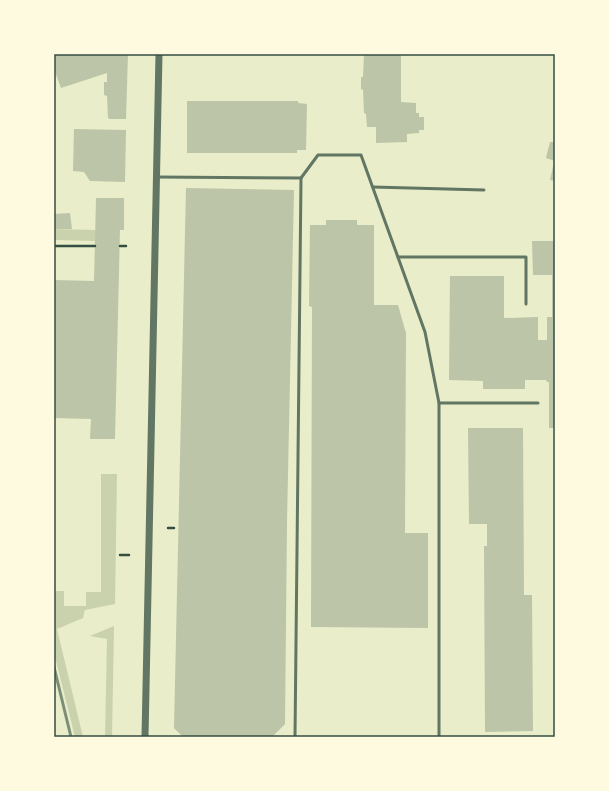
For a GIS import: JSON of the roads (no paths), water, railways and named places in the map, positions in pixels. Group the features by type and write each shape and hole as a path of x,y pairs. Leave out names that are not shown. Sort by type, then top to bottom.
{"street":[{"path":"145,737 159,54"}],"lane":[{"path":"295,737 301,178 318,155 361,155 425,332 439,402 439,737"},
{"path":"157,177 301,178"},
{"path":"373,188 484,190"},
{"path":"398,257 526,257 526,304"},
{"path":"439,402 538,403"}],"railway":[{"path":"54,667 71,737"}]}
